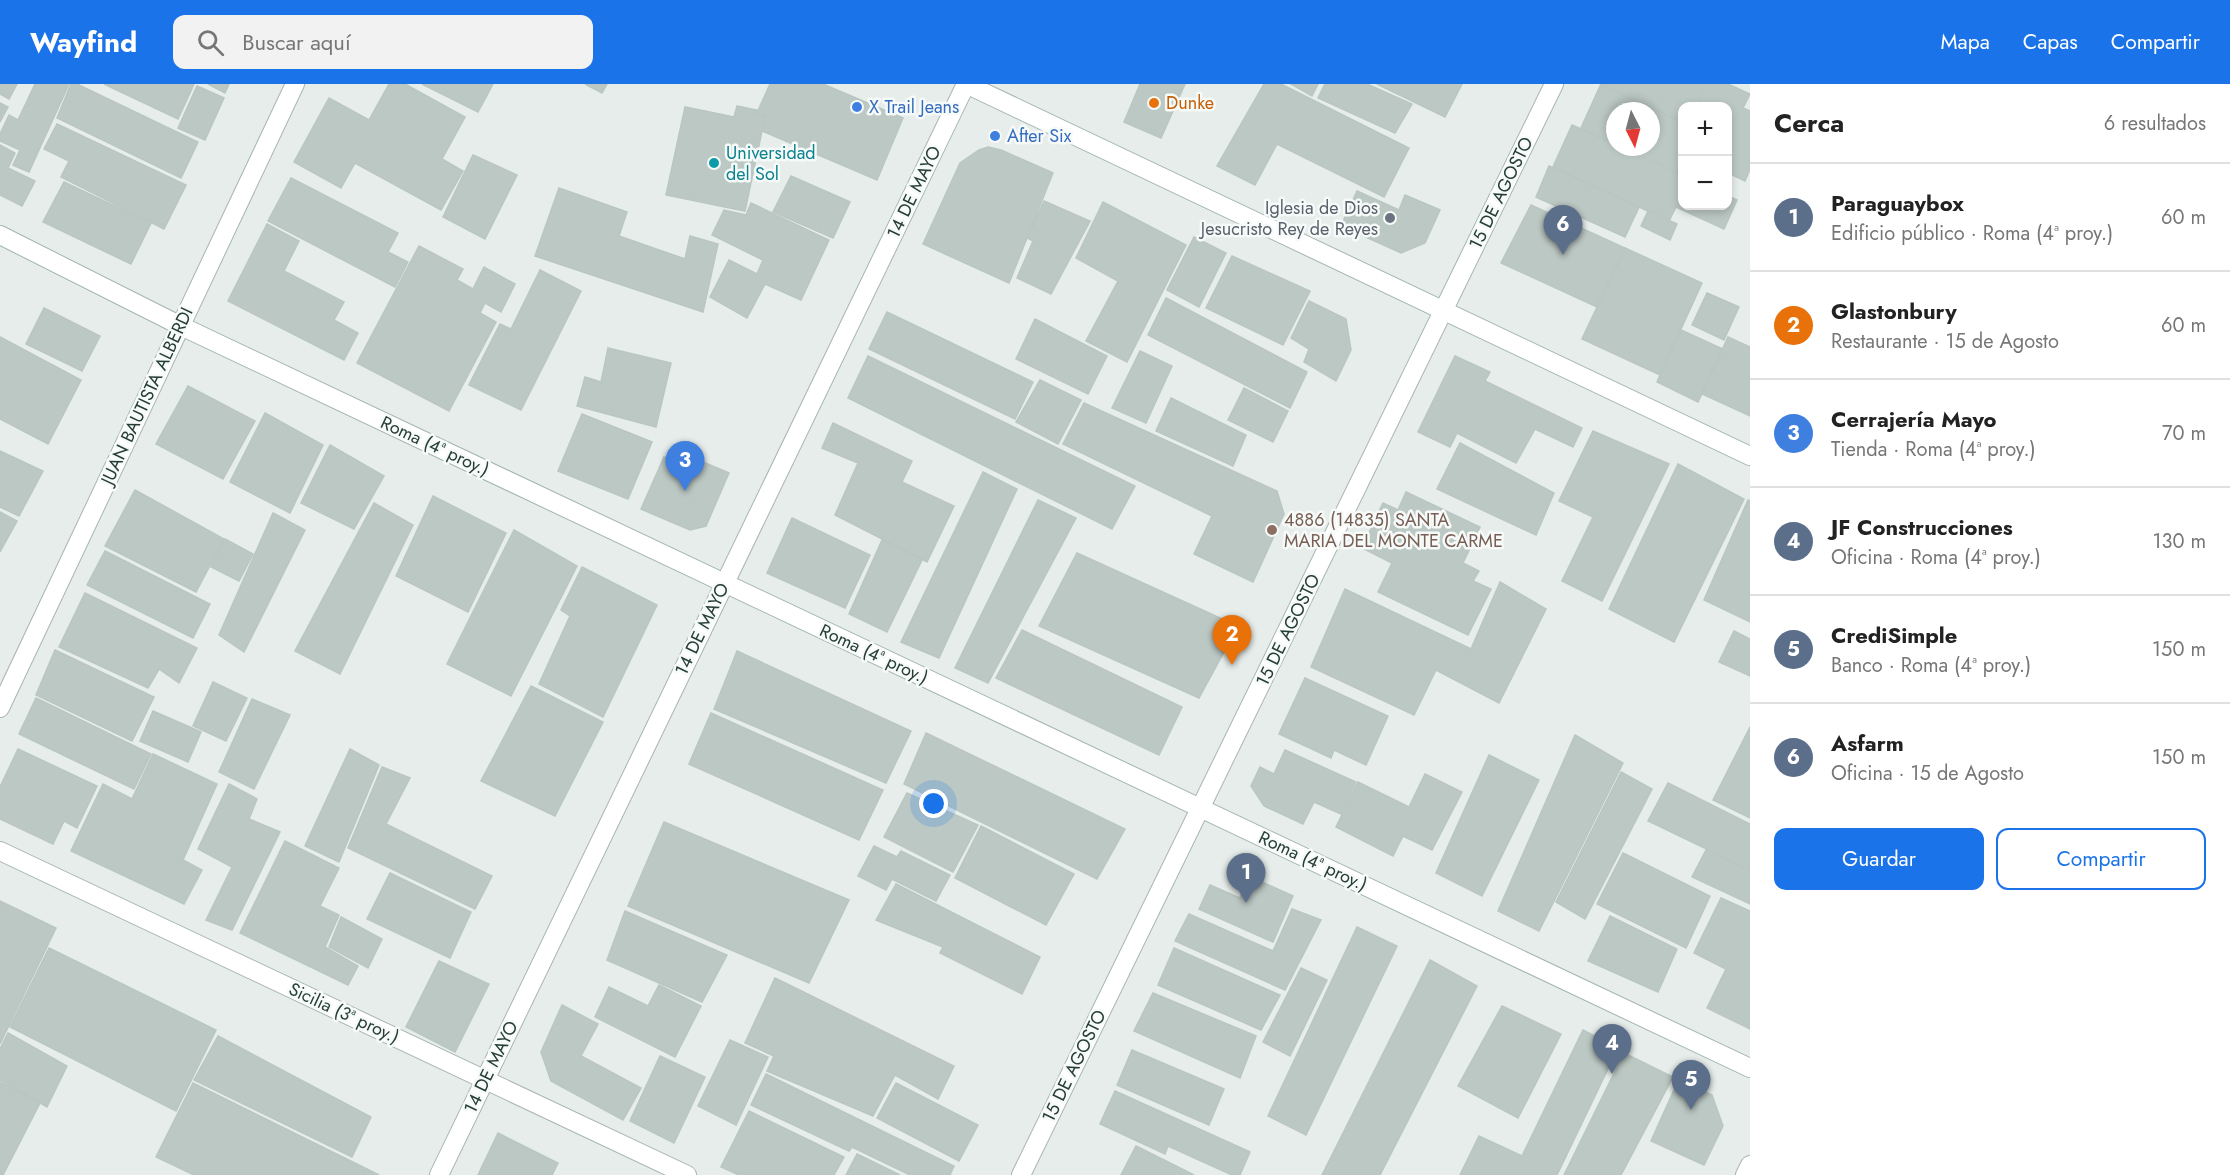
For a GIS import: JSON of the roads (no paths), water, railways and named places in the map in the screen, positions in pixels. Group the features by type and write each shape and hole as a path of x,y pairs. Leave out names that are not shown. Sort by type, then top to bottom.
{"street":[{"name":"JUAN BAUTISTA ALBERDI","path":"0,708 295,84"},
{"path":"966,84 1750,456"},
{"name":"14 DE MAYO","path":"439,1175 966,84"},
{"name":"15 DE AGOSTO","path":"1021,1175 1554,84"},
{"name":"Roma (4ª proy.)","path":"0,235 180,326 1750,1068"},
{"name":"Sicilia (3ª proy.)","path":"0,851 687,1175"},
{"path":"1745,1175 1750,1166"}],"place":[{"name":"Dunke","path":"1154,103"},
{"name":"X Trail Jeans","path":"857,107"},
{"name":"After Six","path":"995,136"},
{"name":"Universidad del Sol","path":"714,163"},
{"name":"Iglesia de Dios Jesucristo Rey de Reyes","path":"1390,218"},
{"name":"Asfarm","path":"1563,255"},
{"name":"Cerrajería Mayo","path":"685,491"},
{"name":"4886 (14835) SANTA MARIA DEL MONTE CARME","path":"1272,530"},
{"name":"Glastonbury","path":"1232,665"},
{"name":"Paraguaybox","path":"1246,903"},
{"name":"JF Construcciones","path":"1612,1074"},
{"name":"CrediSimple","path":"1691,1110"}]}
